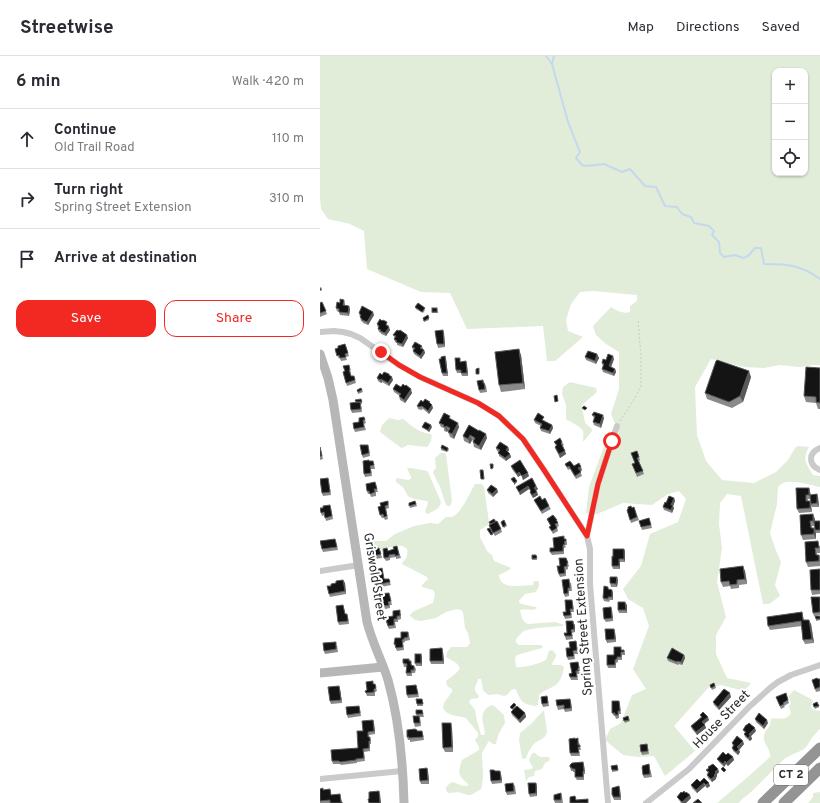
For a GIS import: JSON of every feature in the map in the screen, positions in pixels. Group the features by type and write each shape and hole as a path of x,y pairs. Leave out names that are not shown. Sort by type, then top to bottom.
{"highway":[{"name":"CT 2","path":"763,803 820,748"},
{"path":"793,794 820,763"},
{"name":"CT 2","path":"784,803 820,768"}],"main road":[{"name":"Griswold Street","path":"320,354 333,400 367,622 389,682 394,704 400,742 404,803"},
{"path":"320,673 383,667"}],"street":[{"name":"Spring Street Extension","path":"320,332 334,331 355,336 420,377 478,403 499,416 523,439 587,536 590,549 590,584 608,803"},
{"path":"587,536 598,484 617,426"},
{"path":"820,448 813,452 811,459 813,465 820,470"},
{"path":"320,571 359,565"},
{"name":"House Street","path":"646,803 689,769 752,704 770,688 789,676 820,665"},
{"path":"320,779 402,771"}],"path":[{"path":"617,426 641,386 641,357 638,319"}],"green space":[{"path":"320,56 820,56 820,365 800,367 780,365 764,368 744,367 711,359 695,387 697,435 706,461 722,480 754,483 776,472 788,460 795,448 798,446 809,447 805,458 813,475 820,476 820,487 787,482 778,487 777,504 770,533 781,562 775,585 780,596 769,604 763,604 741,496 727,494 720,503 719,524 722,548 717,582 726,617 716,635 716,654 727,678 751,683 744,691 721,685 709,687 674,726 695,751 665,776 654,756 638,757 623,755 605,740 610,729 621,723 632,695 646,689 633,669 649,626 643,608 628,599 623,589 641,566 650,534 678,522 686,499 679,491 668,494 652,505 623,503 597,514 586,513 589,487 606,441 619,433 611,414 619,389 619,352 606,344 596,335 593,326 611,307 618,311 627,313 630,312 630,306 637,301 637,295 593,291 580,292 571,304 566,320 568,331 583,337 555,361 547,361 543,326 467,329 450,293 421,292 367,269 364,231 350,224 328,219 321,209"},
{"path":"570,382 596,388 597,392 582,405 585,423 592,429 584,441 582,429 566,418 566,405 562,394 563,387"},
{"path":"389,418 398,420 403,419 419,431 431,434 432,436 427,447 408,445 402,448 380,432 382,425"},
{"path":"441,453 446,454 452,501 450,506 446,505 440,487 433,473 436,468 435,458"},
{"path":"407,468 428,472 441,502 436,510 427,514 425,512 428,503 427,501 414,499 408,496 403,487 396,482 397,478 408,480 411,479"},
{"path":"475,484 482,484 484,487 489,522 488,525 480,530 480,537 487,551 492,555 494,561 511,568 499,575 500,580 507,585 512,586 533,585 534,581 539,582 536,592 525,594 519,601 521,604 537,608 534,610 520,610 523,620 528,624 555,622 564,625 543,627 521,633 516,640 519,645 541,645 543,647 517,655 515,658 516,667 523,667 546,660 549,651 552,650 556,655 552,665 561,665 564,667 558,683 539,695 538,705 535,706 524,703 515,689 511,690 504,696 497,694 489,695 483,690 481,679 478,679 475,689 479,696 478,698 471,699 469,702 475,710 481,735 484,735 485,733 482,717 483,713 492,705 504,715 505,723 498,735 496,744 489,741 482,753 483,776 481,789 471,795 468,795 458,792 449,793 446,789 452,782 463,786 469,785 459,773 462,760 479,750 475,740 478,733 466,718 447,713 443,708 444,703 452,692 452,689 447,686 446,681 460,669 456,663 446,657 447,652 451,647 467,647 470,643 468,633 465,628 463,612 457,609 446,612 436,618 421,621 415,620 410,616 414,611 433,603 435,594 433,590 422,587 428,579 427,577 402,564 406,557 407,549 402,546 395,546 376,551 374,552 374,557 370,560 368,550 371,541 386,541 395,534 414,526 430,523 438,524 446,517 456,515"},
{"path":"794,690 811,699 813,701 811,706 812,709 820,711 820,729 805,748 784,759 739,803 717,803 770,757 764,739 764,734 770,725 771,719 789,716 791,713 789,706 791,703 789,696"},
{"path":"543,711 547,731 546,735 534,744 526,758 523,759 519,740 520,733"},
{"path":"533,753 540,757 549,757 550,760 545,763 542,769 535,771 534,776 529,777 526,781 524,770 533,768 529,760"},
{"path":"820,792 820,803 808,803 813,797 813,793"}],"building":[{"path":"340,299 344,300 343,305 349,306 348,313 339,312 339,309 336,308 337,302 340,303"},
{"path":"322,302 326,311 320,313 320,303"},
{"path":"418,303 425,308 422,312 415,307"},
{"path":"362,306 373,312 367,322 362,320 360,317 361,315 359,313"},
{"path":"432,308 437,308 437,312 432,312"},
{"path":"428,315 429,318 424,321 423,318"},
{"path":"380,319 387,322 386,325 389,327 385,333 378,329 379,326 377,324"},
{"path":"397,330 400,330 407,335 402,344 396,342 397,341 394,339 396,336 393,335"},
{"path":"443,330 444,344 437,344 435,331"},
{"path":"415,342 422,346 420,348 424,350 420,356 413,351 415,348 412,347"},
{"path":"345,344 348,353 345,354 346,357 340,358 339,355 337,356 335,349 338,348 338,346"},
{"path":"519,349 523,383 499,385 495,352"},
{"path":"588,351 597,354 595,361 585,357"},
{"path":"608,354 613,356 609,366 615,369 613,373 602,369 604,364 602,363 603,359 606,360"},
{"path":"445,356 447,373 442,373 439,359"},
{"path":"455,358 460,358 460,362 466,361 467,373 461,373 461,370 456,370"},
{"path":"717,360 749,371 740,396 729,402 705,393"},
{"path":"349,365 351,376 354,376 355,380 346,383 343,366"},
{"path":"806,367 820,368 820,403 816,402 816,397 804,396"},
{"path":"479,368 479,374 476,374 476,369"},
{"path":"384,372 392,377 388,383 377,378 380,373 382,375"},
{"path":"483,380 485,389 479,390 477,381"},
{"path":"396,384 401,387 403,384 405,386 406,385 411,389 404,400 399,396 401,394 393,389"},
{"path":"557,395 558,401 555,402 554,396"},
{"path":"361,399 362,402 356,402 355,400"},
{"path":"425,399 432,405 428,411 422,406 417,406 421,400 423,402"},
{"path":"360,402 361,409 351,410 350,403"},
{"path":"594,412 603,415 600,424 593,422 595,416 592,415"},
{"path":"444,413 458,423 452,434 448,432 450,428 439,423"},
{"path":"538,413 544,417 542,420 552,425 549,431 540,428 542,424 534,420"},
{"path":"364,417 364,427 354,429 353,423 359,422 359,418"},
{"path":"425,422 431,425 428,430 422,427"},
{"path":"469,425 486,434 479,446 473,442 475,438 470,435 468,439 463,436"},
{"path":"560,438 565,451 559,454 555,447 557,445 554,442"},
{"path":"500,442 508,447 506,450 510,454 505,458 498,453 500,450 496,448"},
{"path":"360,445 368,445 369,453 362,455"},
{"path":"442,445 448,448 447,451 441,448"},
{"path":"637,451 639,457 637,458 643,471 636,473 632,464 635,463 631,453"},
{"path":"520,460 528,473 522,476 519,472 517,474 511,466"},
{"path":"363,461 373,461 374,465 370,466 371,473 364,474"},
{"path":"570,461 574,466 579,463 581,467 578,468 581,472 575,476 569,466 567,467 565,464"},
{"path":"490,464 493,464 493,468 491,469"},
{"path":"480,470 483,470 484,479 481,479"},
{"path":"514,477 517,481 514,483 511,479"},
{"path":"328,478 330,492 322,493 320,479"},
{"path":"532,478 536,486 534,488 537,492 532,495 528,486 519,492 516,487"},
{"path":"375,482 377,489 374,489 375,492 370,494 369,491 367,491 366,484"},
{"path":"491,485 497,489 492,494 487,490"},
{"path":"796,488 809,488 809,495 806,495 806,501 810,501 810,508 797,509"},
{"path":"817,494 817,503 811,504 810,495"},
{"path":"540,496 542,500 545,498 549,506 541,511 534,500"},
{"path":"669,496 674,498 671,505 673,505 671,510 663,507"},
{"path":"388,501 388,505 385,506 387,516 384,517 383,514 380,515 378,507 381,506 380,503"},
{"path":"415,501 416,504 409,506 409,503"},
{"path":"330,505 332,516 325,518 324,512 321,513 320,508"},
{"path":"631,506 632,508 634,507 637,517 630,520 627,510 628,507"},
{"path":"813,514 813,521 810,521 811,528 814,528 814,534 801,535 800,515"},
{"path":"553,515 558,523 555,524 557,528 552,531 549,527 551,526 547,519"},
{"path":"649,518 651,525 641,527 639,521"},
{"path":"494,519 496,522 490,524 489,522"},
{"path":"504,520 506,525 503,527 501,522"},
{"path":"497,521 501,529 493,533 489,525"},
{"path":"814,521 820,521 820,530 815,530"},
{"path":"490,528 493,534 491,535 487,529"},
{"path":"564,536 566,541 563,545 563,551 550,552 550,548 554,548 553,538"},
{"path":"335,539 337,547 322,549 320,541"},
{"path":"818,541 819,548 815,548 816,555 819,555 819,561 806,562 805,542"},
{"path":"397,546 399,555 389,555 389,557 384,558 383,549 387,548 388,551"},
{"path":"379,548 381,554 374,556 372,550"},
{"path":"613,549 624,549 624,559 619,559 619,566 612,566"},
{"path":"532,555 536,555 537,558 532,559"},
{"path":"559,558 566,558 568,563 567,566 564,567 565,573 559,574 557,566 560,566"},
{"path":"743,566 745,579 737,580 737,584 730,585 729,581 721,582 720,569"},
{"path":"382,568 384,579 389,579 390,582 375,585 373,578 376,578 375,570"},
{"path":"820,569 820,590 811,590 810,570"},
{"path":"610,577 617,577 616,584 610,583"},
{"path":"569,579 570,588 568,588 568,593 564,594 562,580"},
{"path":"343,580 345,591 329,594 327,586 331,586 331,584 336,583 336,581"},
{"path":"604,586 612,590 612,597 608,597 608,599 603,598"},
{"path":"389,593 391,601 388,602 389,605 384,606 383,602 380,603 378,594"},
{"path":"811,597 820,597 820,612 813,613"},
{"path":"565,600 572,600 573,609 570,609 571,615 564,616 563,612 566,612"},
{"path":"618,602 625,602 626,610 618,610"},
{"path":"343,605 348,621 338,622 336,606"},
{"path":"611,607 612,618 604,619 603,608"},
{"path":"400,610 400,616 397,616 397,619 394,619 394,625 388,626 386,622 387,617 393,616 393,611"},
{"path":"802,612 803,620 809,620 812,639 803,640 801,621 768,626 767,617"},
{"path":"815,616 820,616 820,619 816,619"},
{"path":"566,621 573,621 574,629 571,630 572,636 565,636 564,633 567,633"},
{"path":"605,629 614,629 615,639 606,640"},
{"path":"401,632 408,632 408,637 402,640 403,647 396,648 394,644 395,638 401,638"},
{"path":"576,641 577,650 573,651 574,656 567,657 566,648 570,648 569,642"},
{"path":"336,642 336,649 324,651 323,643"},
{"path":"614,647 621,647 621,650 624,650 624,652 621,652 621,657 617,657 615,660 615,665 607,665 607,655 614,655"},
{"path":"442,648 443,661 430,661 430,649"},
{"path":"672,648 684,655 681,662 667,658"},
{"path":"415,654 421,654 421,663 415,663"},
{"path":"403,659 409,659 409,661 411,661 411,665 414,666 414,670 411,670 411,673 406,673 407,664 403,663"},
{"path":"578,662 579,668 578,671 576,671 577,677 570,677 569,674 572,673 570,663"},
{"path":"817,678 820,679 820,687 815,689 812,680"},
{"path":"373,681 373,684 375,684 376,687 374,692 366,693 366,682"},
{"path":"714,683 715,686 711,688 710,685"},
{"path":"416,685 418,694 407,695 406,686"},
{"path":"339,686 341,700 330,701 328,687"},
{"path":"724,689 730,693 718,707 713,702"},
{"path":"786,693 788,700 780,706 776,697"},
{"path":"547,696 548,703 542,704 541,697"},
{"path":"416,699 422,699 423,704 417,704"},
{"path":"570,699 571,708 564,709 564,705 557,706 556,700"},
{"path":"612,701 619,701 620,711 618,711 618,715 612,713"},
{"path":"817,702 819,706 814,707 813,704"},
{"path":"514,703 516,705 512,709 510,707"},
{"path":"359,706 360,713 347,715 346,707"},
{"path":"517,706 525,713 519,720 511,712"},
{"path":"416,710 422,710 423,714 416,714"},
{"path":"703,712 708,717 702,722 705,725 696,732 691,726 702,717 700,715"},
{"path":"759,713 767,720 763,726 755,719"},
{"path":"413,716 419,716 420,723 414,723"},
{"path":"628,716 629,720 624,721 623,718"},
{"path":"373,720 374,731 368,732 368,737 370,737 369,748 363,749 364,758 340,762 332,761 331,750 358,748 357,731 363,731 362,721"},
{"path":"442,723 451,723 452,747 443,748"},
{"path":"749,723 755,728 749,734 750,736 748,738 744,734 746,732 743,730"},
{"path":"415,729 417,731 422,731 423,737 407,737 407,730"},
{"path":"737,736 743,741 737,747 739,749 736,752 732,748 734,745 732,743"},
{"path":"578,738 578,745 580,745 580,747 578,747 579,753 570,753 569,739"},
{"path":"647,744 648,751 641,752 640,745"},
{"path":"723,752 726,755 728,753 733,757 726,763 725,761 723,764 717,759"},
{"path":"583,762 583,777 575,777 575,769 572,769 570,765 572,763"},
{"path":"649,764 650,774 643,775 642,766"},
{"path":"713,764 718,769 715,772 715,776 711,779 707,775 709,772 706,770"},
{"path":"617,765 618,770 612,770 611,766"},
{"path":"723,767 726,770 724,772 721,769"},
{"path":"427,768 428,780 420,781 419,769"},
{"path":"490,770 500,771 501,780 491,781"},
{"path":"704,778 709,783 706,785 704,783 696,790 691,785 697,779 700,782"},
{"path":"513,783 514,791 506,792 505,784"},
{"path":"528,783 536,783 536,793 529,794"},
{"path":"619,786 620,797 613,797 612,788"},
{"path":"323,788 323,790 330,789 331,795 340,794 342,803 330,803 330,800 320,801 320,789"},
{"path":"379,791 380,803 369,803 369,792"},
{"path":"684,791 690,795 682,802 677,797"},
{"path":"561,793 561,800 554,800 554,795"},
{"path":"575,796 576,800 588,799 588,803 570,803 570,797"},
{"path":"698,799 702,803 693,803"}],"waterway":[{"path":"546,56 552,64 568,122 580,152 576,158 582,165 604,164 622,172 630,169 645,186 656,187 665,206 677,207 682,214 691,217 694,223 709,226 714,231 712,235 719,242 720,253 724,257 735,255 743,258 748,256 755,248 761,248 764,264 794,266 807,271 820,279"},
{"path":"552,64 554,56"}],"route":[{"path":"381,352 399,365 420,377 478,403 499,416 523,439 587,536 598,484 612,441"}]}
